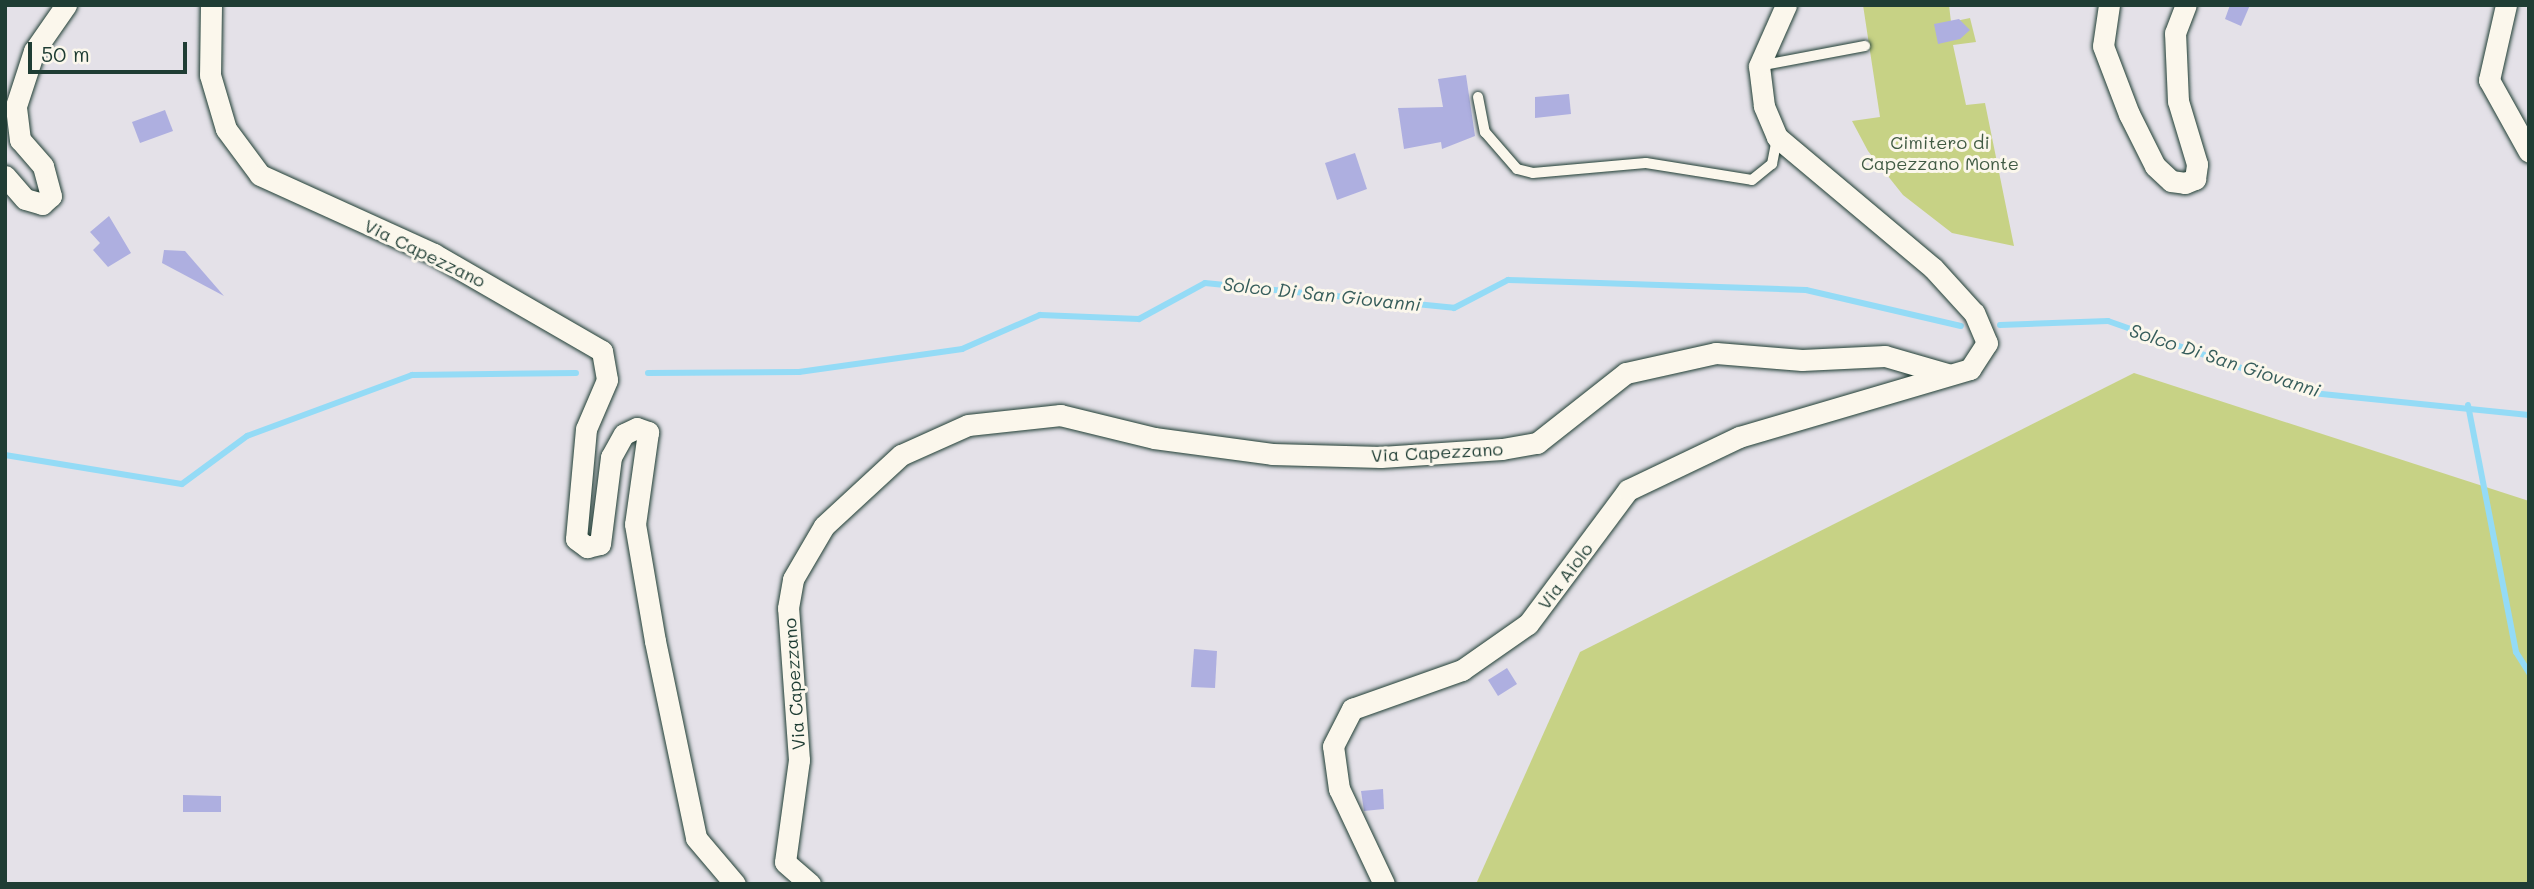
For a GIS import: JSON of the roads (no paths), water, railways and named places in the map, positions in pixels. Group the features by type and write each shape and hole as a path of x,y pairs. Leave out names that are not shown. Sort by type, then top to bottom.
{"street":[{"path":"5,176 25,200 42,204 51,196 43,166 20,140 16,106 34,51 66,5"},
{"name":"Via Capezzano","path":"211,5 210,75 226,129 260,175 434,254 602,351 607,380 586,429 576,540 587,547 600,544 611,457 624,434 637,428 648,432 635,524 655,641 692,827 735,884"},
{"path":"1786,5 1759,65 1764,106 1777,138 1933,268 1974,313 1987,344 1970,369 1947,374"},
{"path":"2109,5 2103,46 2129,114 2155,166 2171,181 2185,183 2195,179 2197,164 2178,101 2175,33 2186,5"},
{"path":"2506,5 2489,80 2529,152"},
{"name":"Via Capezzano","path":"810,884 785,862 799,760 788,608 793,579 824,526 901,455 968,425 1060,415 1154,438 1272,454 1381,457 1489,450 1537,443 1626,373 1716,354 1801,360 1885,356 1947,374"},
{"name":"Via Aiolo","path":"1384,884 1339,789 1333,746 1352,709 1462,670 1528,624 1628,490 1739,437 1947,374"}],"lane":[{"path":"1759,65 1865,46"},
{"path":"1478,97 1485,132 1517,169 1533,173 1646,163 1752,180 1772,164 1777,138"}],"waterway":[{"name":"Solco Di San Giovanni","path":"648,373 799,372 962,349 1040,315 1139,319 1205,283 1454,308 1508,280 1806,290 1961,326"},
{"name":"Solco Di San Giovanni","path":"2000,325 2108,321 2312,393 2529,415"},
{"name":"Solco Di San Giovanni","path":"5,455 182,484 247,436 412,375 576,373"},
{"name":"Solco Di San Giovanni","path":"2468,405 2516,652 2529,673"}],"park label":[{"name":"Cimitero di Capezzano Monte","path":"1940,153"}]}
